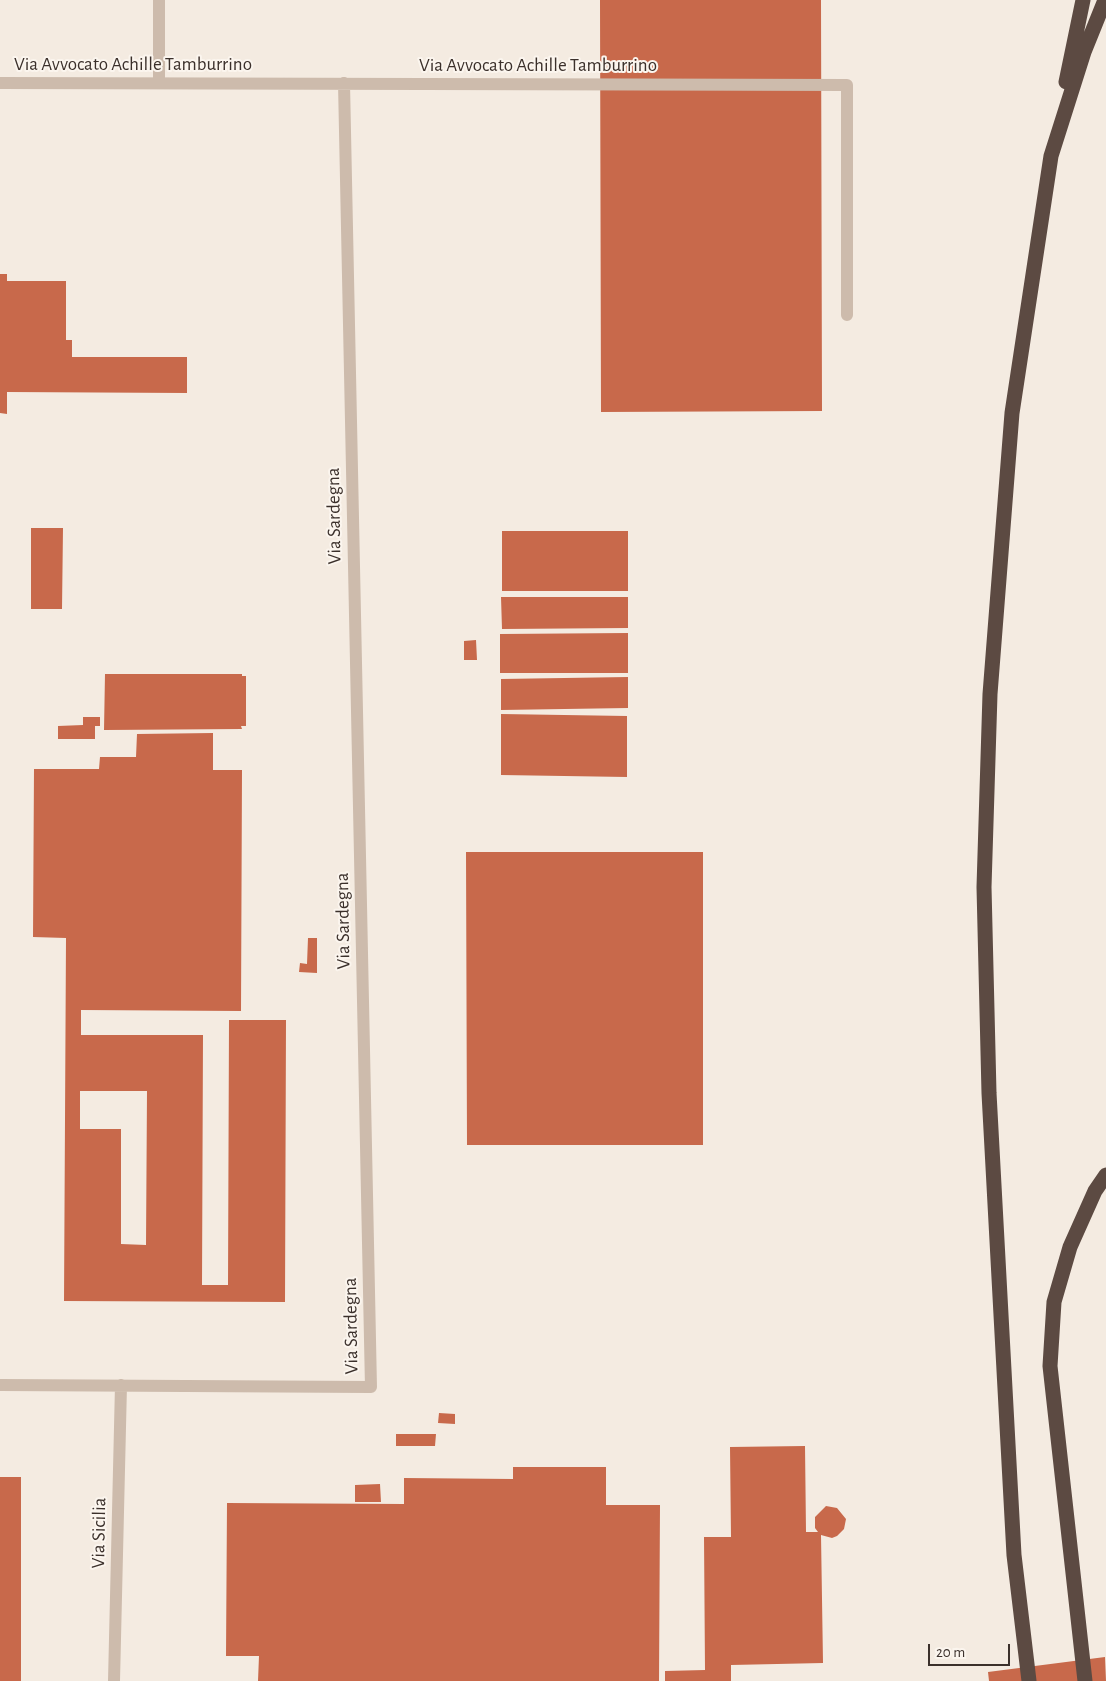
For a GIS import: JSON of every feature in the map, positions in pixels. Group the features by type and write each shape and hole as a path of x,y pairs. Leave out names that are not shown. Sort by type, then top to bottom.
{"highway":[{"path":"1029,1681 1014,1555 989,1093 984,887 990,694 1012,413 1051,156 1083,0"},
{"path":"1051,156 1084,52 1105,0"},
{"path":"1085,1681 1050,1366 1054,1302 1070,1247 1095,1191 1106,1176"}],"street":[{"path":"159,82 160,0"},
{"name":"Via Avvocato Achille Tamburrino","path":"0,83 846,85 846,315"},
{"name":"Via Sardegna","path":"0,1385 371,1387 344,83"},
{"name":"Via Sicilia","path":"114,1681 121,1386"}],"building":[{"path":"600,0 821,0 822,411 601,412"},
{"path":"0,274 7,274 7,281 66,281 66,340 72,340 72,357 187,357 187,393 7,392 7,414 0,413"},
{"path":"31,528 63,528 62,609 31,609"},
{"path":"502,531 628,531 628,591 502,591"},
{"path":"501,597 628,597 628,628 502,629"},
{"path":"628,633 628,673 500,673 500,634"},
{"path":"476,640 477,660 464,660 464,641"},
{"path":"105,674 242,674 242,676 246,676 246,726 241,726 242,729 104,730"},
{"path":"628,677 628,708 501,710 501,679"},
{"path":"501,714 627,716 627,777 501,775"},
{"path":"83,717 100,717 100,726 95,726 95,739 58,739 58,726 83,725"},
{"path":"213,733 213,770 242,770 241,1011 81,1010 81,1035 203,1035 202,1285 228,1285 229,1020 286,1020 285,1302 64,1301 66,938 33,937 34,769 99,769 100,757 136,757 137,734","holes":["80,1091 147,1091 146,1245 121,1244 121,1129 80,1129"]},
{"path":"466,852 703,852 703,1145 467,1145"},
{"path":"308,938 317,938 317,973 299,972 300,963 307,964"},
{"path":"439,1413 455,1414 455,1424 438,1423"},
{"path":"396,1434 436,1434 435,1446 396,1446"},
{"path":"805,1446 806,1532 818,1532 815,1528 815,1517 826,1506 837,1508 846,1519 844,1529 837,1536 832,1538 821,1535 823,1663 731,1665 731,1681 665,1681 665,1671 705,1670 704,1537 731,1537 730,1447"},
{"path":"513,1467 606,1467 606,1505 660,1505 659,1681 258,1681 259,1656 226,1656 227,1503 404,1504 404,1478 513,1479"},
{"path":"0,1477 21,1477 21,1681 0,1681"},
{"path":"380,1484 381,1502 355,1502 355,1485"},
{"path":"1105,1657 1106,1681 989,1681 988,1672"}]}
